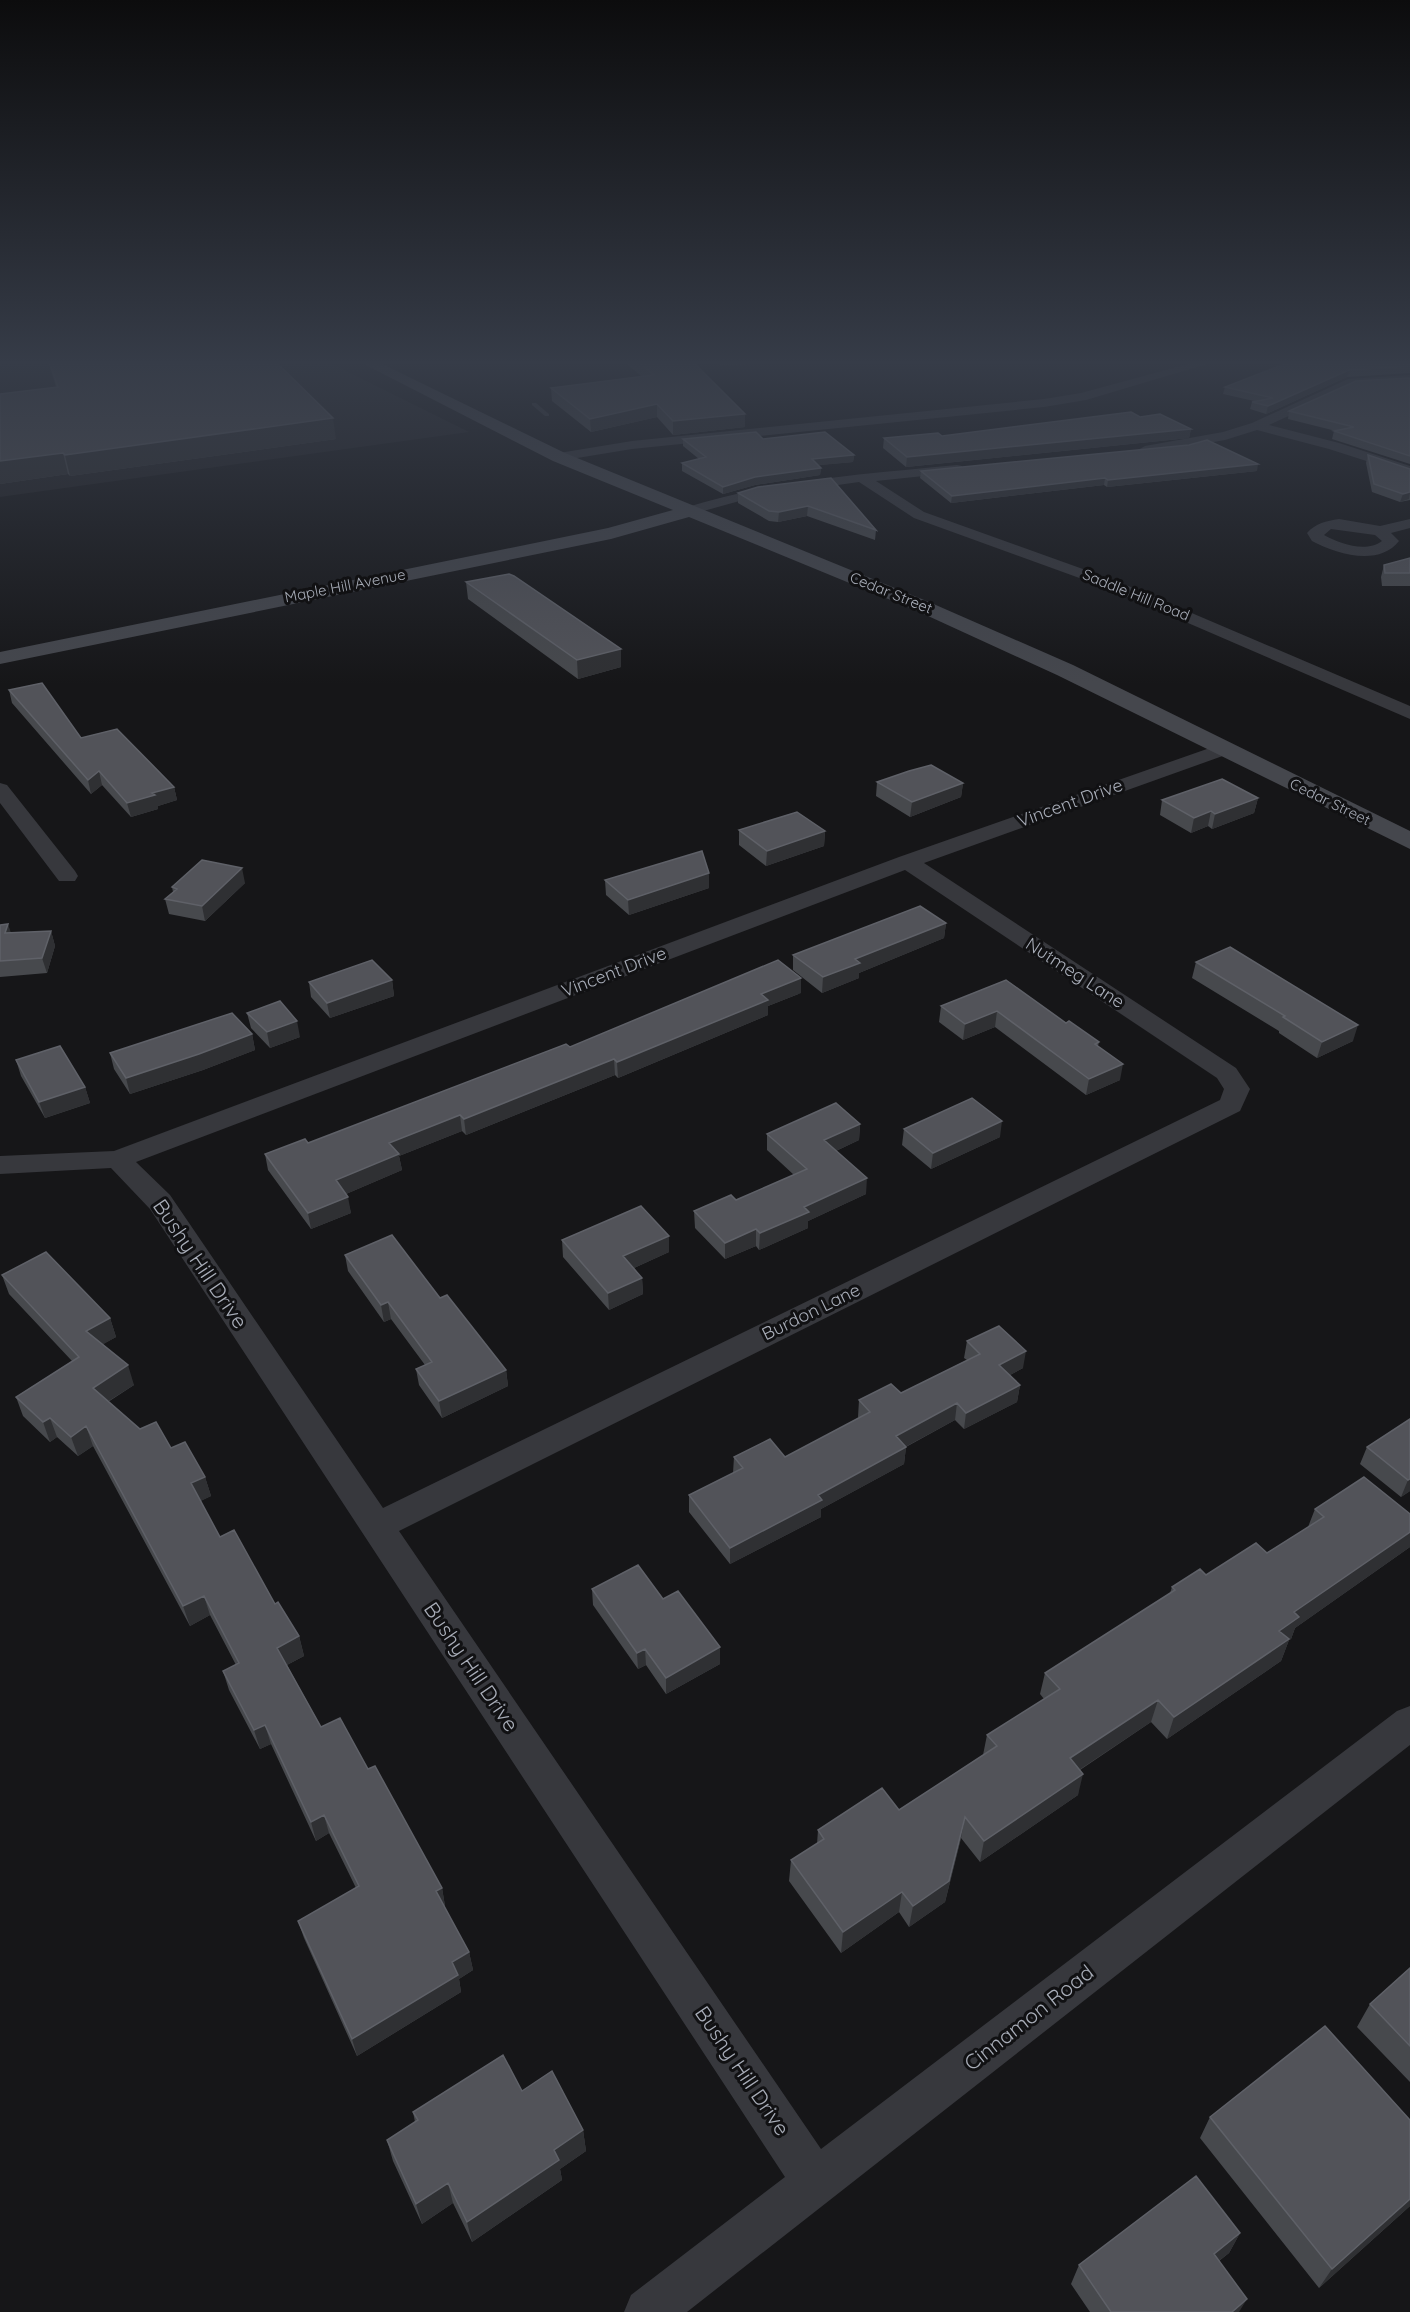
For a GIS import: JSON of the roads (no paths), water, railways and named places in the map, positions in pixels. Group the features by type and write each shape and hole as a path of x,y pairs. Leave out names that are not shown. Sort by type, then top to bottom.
{"main road":[{"name":"Cedar Street","path":"588,469 922,606 1065,670 1410,841"},
{"name":"Maple Hill Avenue","path":"0,658 95,636 611,533 689,511"}],"street":[{"path":"689,511 755,491 807,483 960,469"},
{"name":"Saddle Hill Road","path":"863,479 919,515 1113,585 1410,712"},
{"path":"1380,531 1410,523"},
{"name":"Vincent Drive","path":"0,1165 60,1164 118,1159 907,862 1224,748"},
{"path":"0,789 67,876"},
{"name":"Nutmeg Lane","path":"907,862 1227,1073 1237,1089"},
{"name":"Burdon Lane","path":"376,1527 1231,1105 1237,1089"},
{"name":"Bushy Hill Drive","path":"118,1159 160,1202 816,2182"},
{"name":"Cinnamon Road","path":"648,2312 1410,1723"}]}
